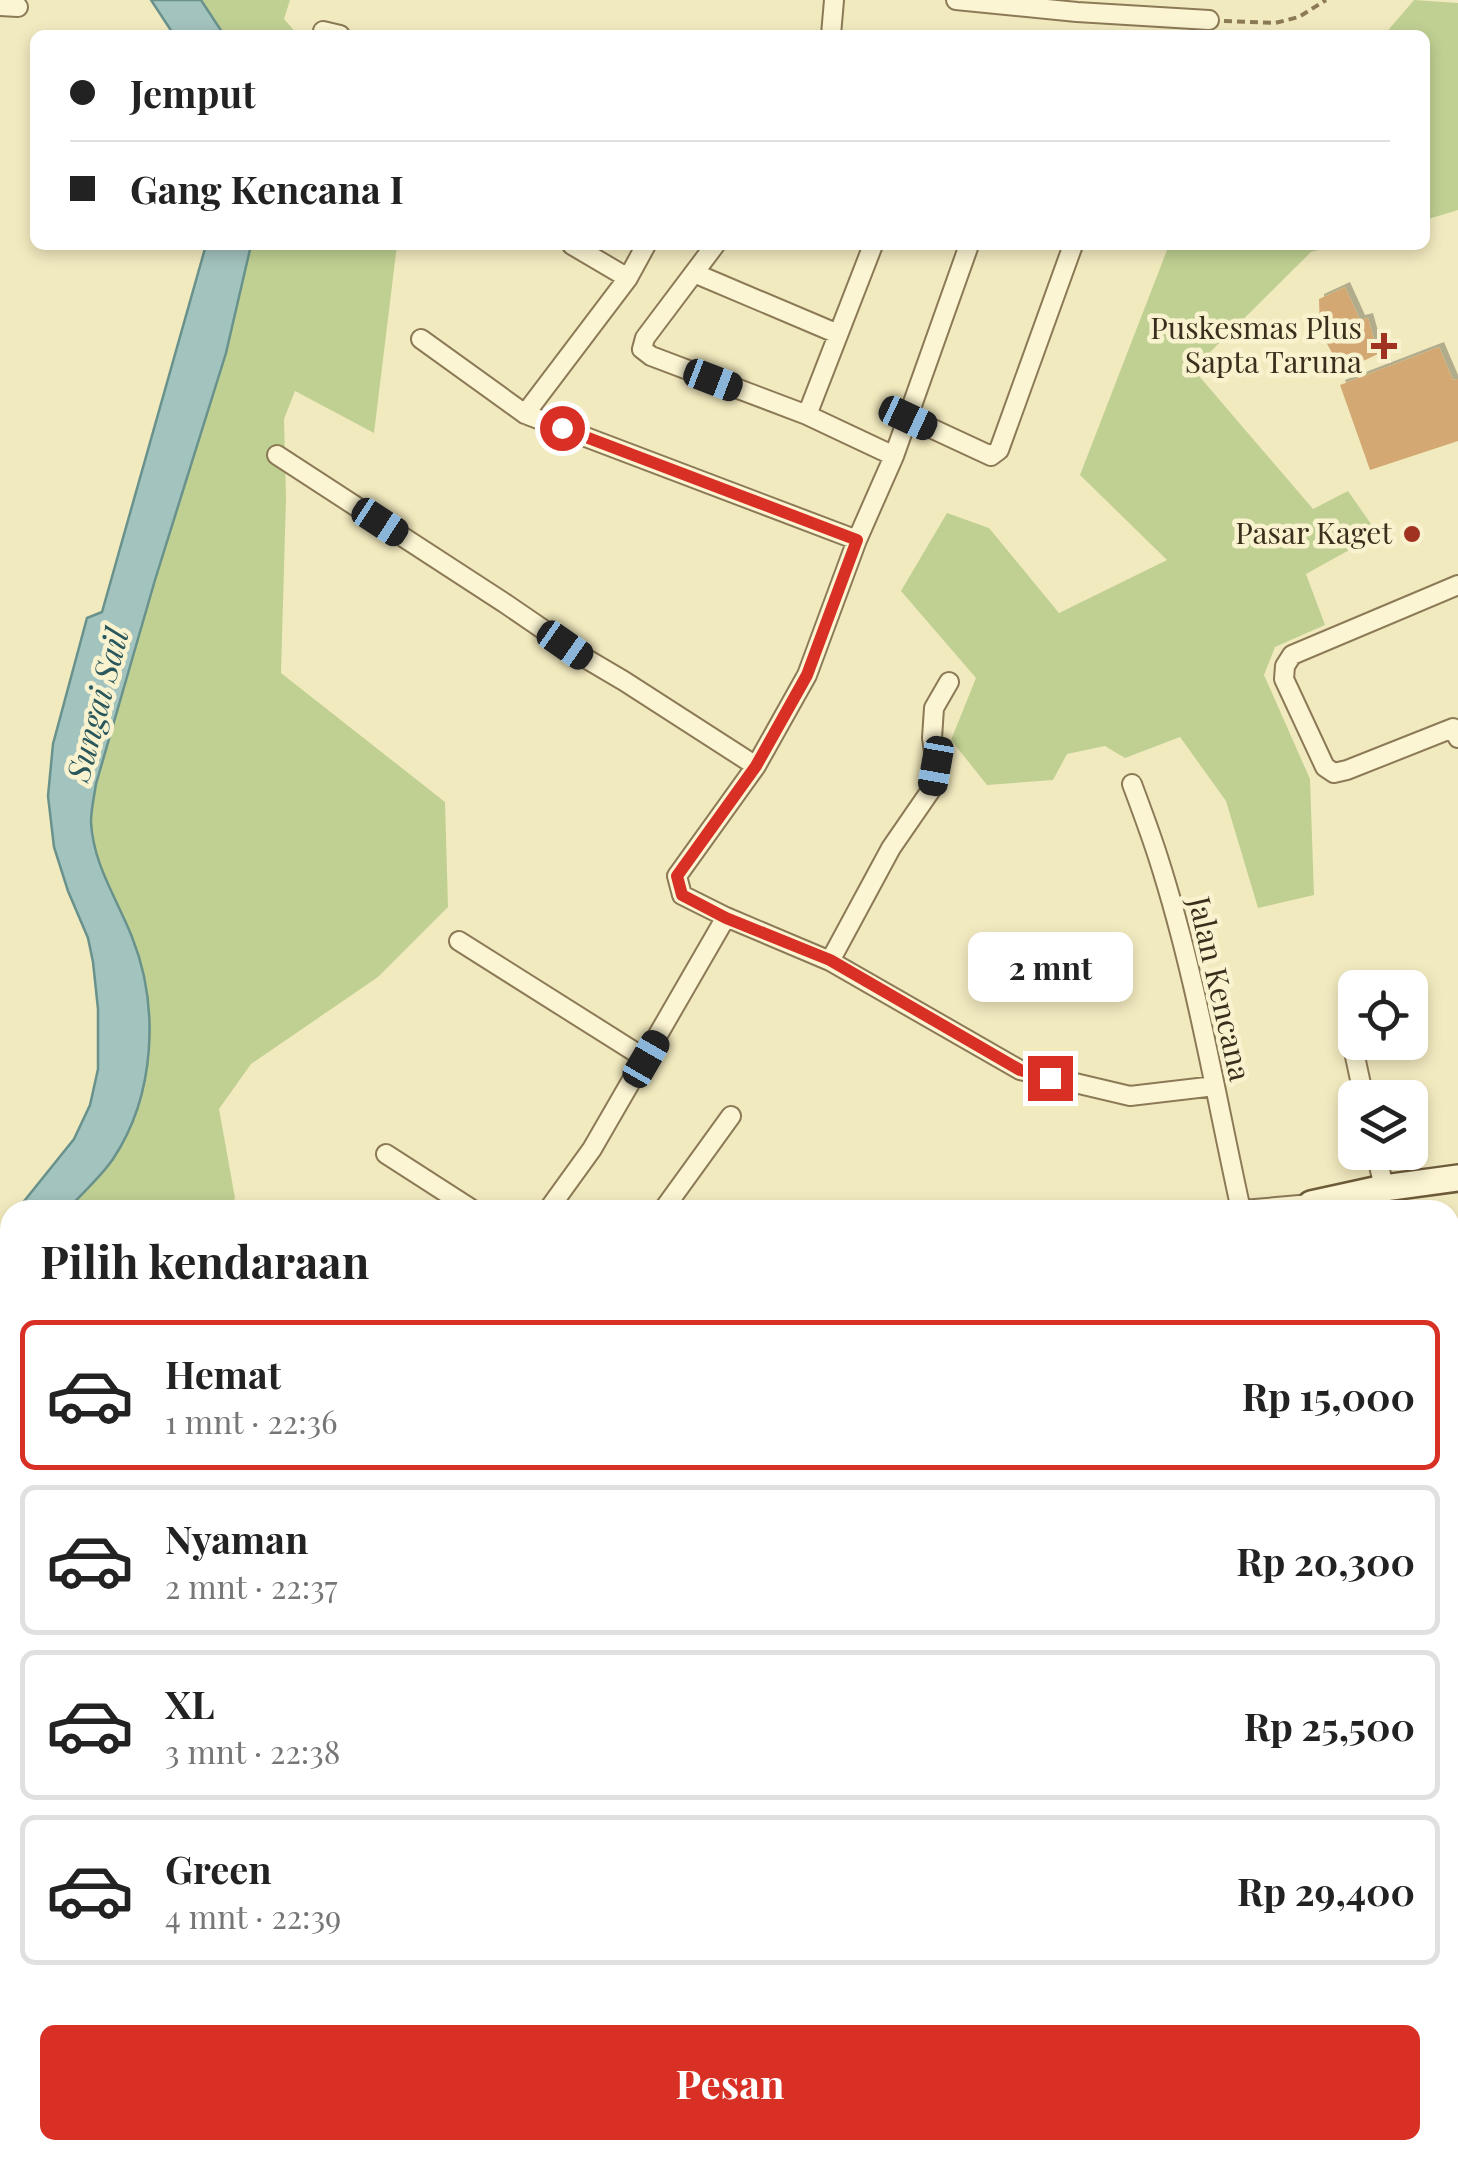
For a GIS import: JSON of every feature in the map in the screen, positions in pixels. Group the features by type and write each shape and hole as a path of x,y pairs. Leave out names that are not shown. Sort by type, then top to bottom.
{"street":[{"path":"832,30 834,0"},
{"path":"956,0 1080,6 1210,20"},
{"path":"580,250 628,278"},
{"path":"525,414 628,278 643,250"},
{"path":"712,250 646,338 642,349 894,456"},
{"path":"806,416 867,250"},
{"path":"967,250 894,456 857,540 807,675 756,766 677,876 682,895 726,918 830,960 1020,1070 1130,1096 1216,1086"},
{"path":"908,418 991,456 1000,450 1071,250"},
{"path":"694,274 838,334"},
{"path":"420,339 525,414 857,540"},
{"path":"277,455 584,658 756,766"},
{"path":"1456,731 1334,773 1325,767 1284,678 1292,654 1458,585"},
{"path":"830,960 891,848 933,787 934,708 948,682"},
{"name":"Jalan Kencana","path":"1132,784 1172,906 1240,1200"},
{"path":"555,1200 592,1149 726,918"},
{"path":"459,941 646,1059"},
{"path":"669,1200 730,1116"},
{"path":"386,1154 457,1200"},
{"path":"1380,1170 1384,1188"},
{"path":"1339,1200 1384,1188 1458,1178"}],"path":[{"path":"1210,20 1275,24 1299,18 1326,0"}],"green space":[{"path":"201,0 290,0 284,19 294,30 221,30"},
{"path":"1414,0 1458,3 1458,210 1430,218 1430,30 1388,30"},
{"path":"250,250 396,250 374,433 295,391 284,419 281,673 445,802 448,907 378,977 251,1064 219,1109 234,1200 76,1200 104,1171 143,1087 149,1038 141,964 93,840 91,817 96,784 226,353"},
{"path":"1167,250 1318,250 1311,252 1193,369 1313,509 1348,491 1378,534 1306,574 1325,625 1275,647 1264,675 1310,779 1314,895 1258,908 1226,801 1180,737 1125,758 1105,746 1067,754 1053,780 987,785 951,740 976,678 901,591 947,513 989,528 1059,613 1167,560 1080,475"}],"water":[{"path":"151,0 201,0 221,30 171,30"},
{"name":"Sungai Sail","path":"205,250 250,250 226,353 155,580 96,784 91,817 96,852 132,937 147,992 149,1051 145,1080 138,1108 113,1159 77,1200 25,1200 74,1139 90,1105 98,1069 93,962 54,847 48,796 53,744 87,618 102,612"}],"building":[{"path":"1345,287 1360,320 1368,318 1378,354 1342,371 1320,331 1319,299"},
{"path":"1439,347 1453,380 1458,379 1458,441 1370,470 1340,385"}],"place":[{"name":"Puskesmas Plus Sapta Taruna","path":"1384,346"},
{"name":"Pasar Kaget","path":"1412,534"}],"route":[{"path":"562,428 857,540 807,675 756,766 677,876 682,895 726,918 830,960 1020,1070 1050,1078"}]}
